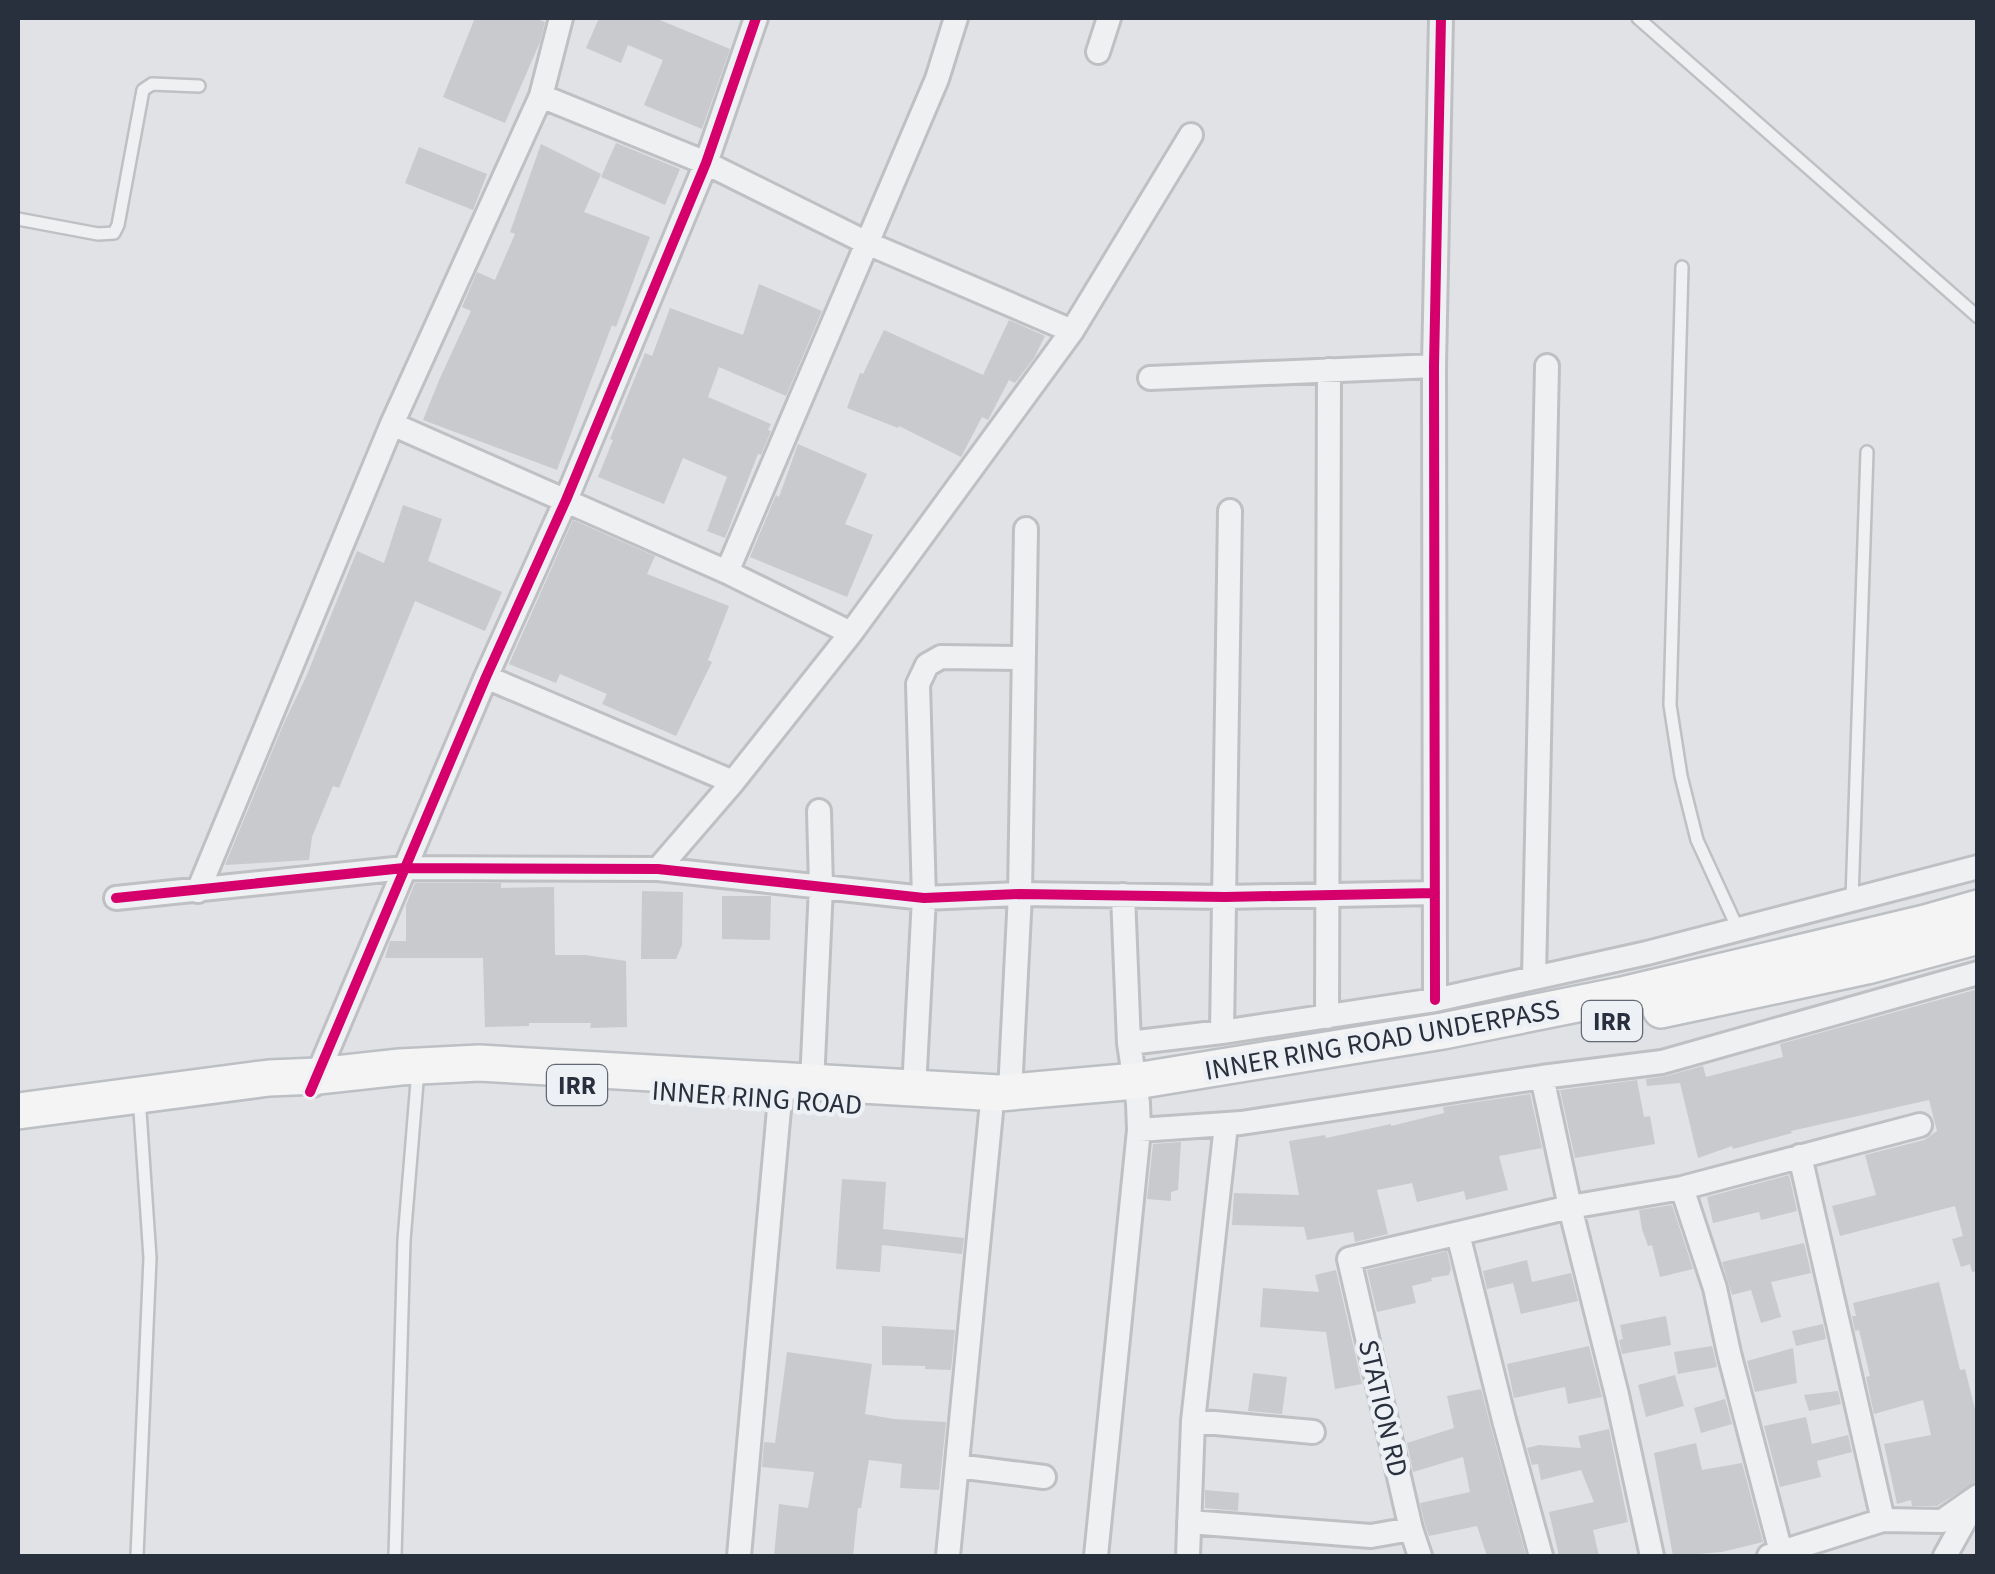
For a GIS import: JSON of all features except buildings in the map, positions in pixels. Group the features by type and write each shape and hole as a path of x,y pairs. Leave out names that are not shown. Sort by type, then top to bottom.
{"main road":[{"name":"INNER RING ROAD UNDERPASS","path":"1138,1104 1444,1031 1604,999 1978,908"},
{"name":"INNER RING ROAD UNDERPASS","path":"1138,1104 1478,1049 1867,966 1978,936"},
{"name":"INNER RING ROAD","path":"18,1129 314,1084 400,1066 514,1064 796,1090 914,1089 1000,1102"},
{"name":"INNER RING ROAD","path":"18,1111 268,1078 314,1084 528,1082 1138,1104"}],"street":[{"path":"198,891 392,424 541,96 560,18"},
{"path":"314,1084 706,164 756,18"},
{"path":"727,572 937,78 956,18"},
{"path":"1098,52 1109,18"},
{"path":"1435,1000 1434,366 1441,18"},
{"path":"541,96 706,164 867,243 1072,331"},
{"path":"658,868 733,782 851,633 1072,331 1191,135"},
{"path":"1150,378 1434,366"},
{"path":"1534,977 1548,366"},
{"path":"1326,1016 1329,370"},
{"path":"392,424 727,572 851,633"},
{"path":"1222,1032 1230,511"},
{"path":"948,1556 1020,894 1026,529"},
{"path":"914,1089 924,898 918,684 927,665 942,657 1023,658"},
{"path":"486,677 733,782"},
{"path":"739,1556 821,886 818,811"},
{"path":"1129,1042 1435,1000 1646,953 1978,866"},
{"path":"116,898 404,868 658,868 924,898 1020,894 1225,897 1434,893"},
{"path":"1096,1556 1138,1104 1129,1042 1123,895"},
{"path":"1138,1104 1226,1125 1662,1062 1978,973"},
{"path":"1542,1077 1570,1207 1618,1394 1652,1556"},
{"path":"1188,1556 1193,1421 1226,1125"},
{"path":"1542,1556 1458,1234 1570,1207 1682,1188 1920,1125"},
{"path":"1800,1156 1883,1520"},
{"path":"1682,1188 1715,1288 1778,1556 1883,1520 1942,1521 1978,1497"},
{"name":"STATION RD","path":"1420,1556 1349,1259 1458,1234"},
{"path":"1193,1421 1313,1432"},
{"path":"957,1466 1044,1476"},
{"path":"1945,1556 1978,1497"},
{"path":"1189,1522 1370,1536 1411,1529"}],"lane":[{"path":"1638,18 1978,317"},
{"path":"18,220 98,234 114,233 143,90 152,84 199,86"},
{"path":"1682,267 1670,705 1680,776 1698,840 1738,929"},
{"path":"1852,899 1867,452"},
{"path":"395,1556 404,1240 417,1082"},
{"path":"137,1556 150,1258 140,1112"}],"cycle path":[{"path":"310,1092 486,677 566,500 706,163 756,18"},
{"path":"1435,1000 1434,366 1441,18"},
{"path":"116,898 404,868 658,869 924,898 1020,894 1225,897 1435,893"}]}
